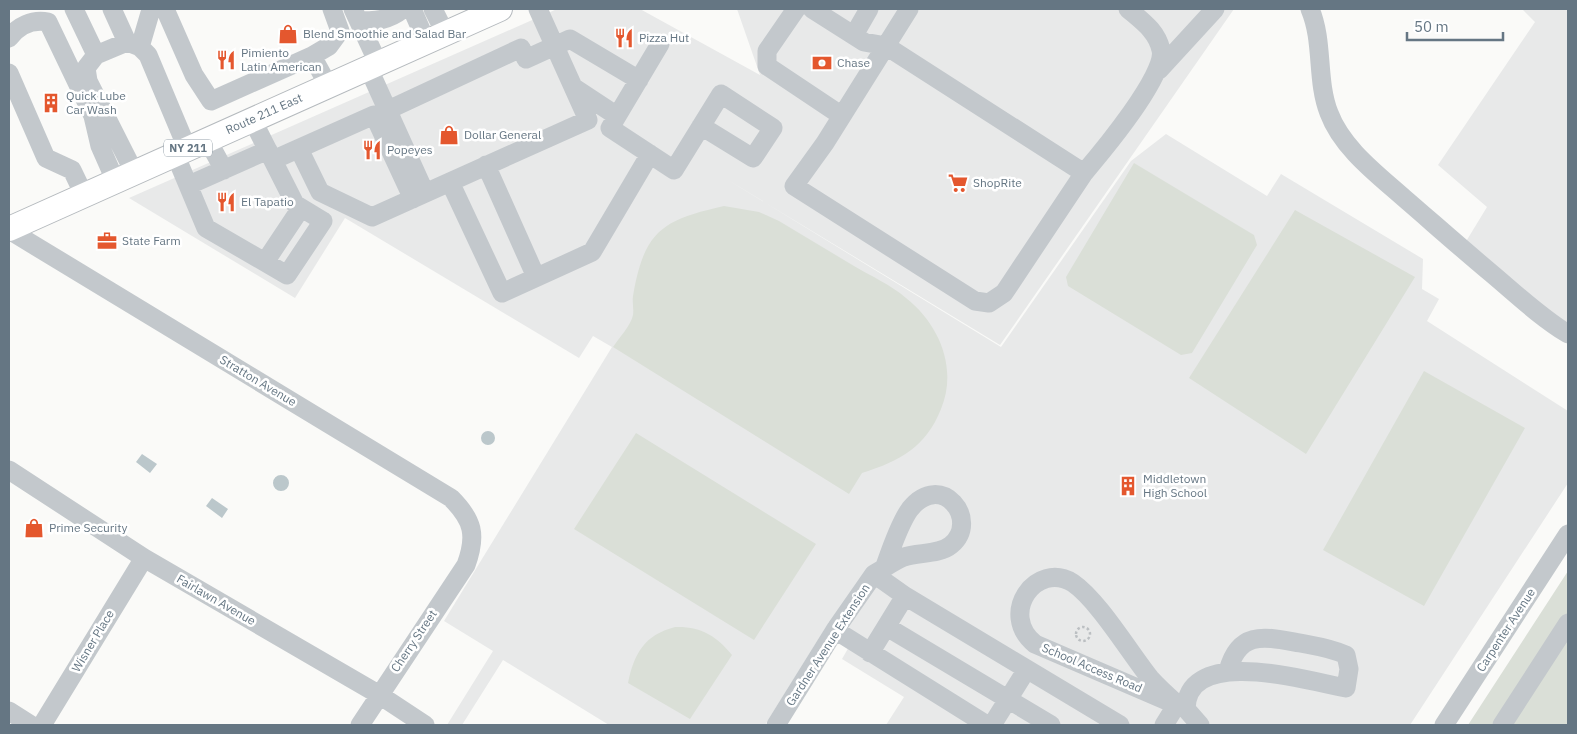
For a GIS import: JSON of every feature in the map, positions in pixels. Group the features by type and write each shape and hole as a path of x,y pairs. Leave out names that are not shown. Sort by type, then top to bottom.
{"main road":[{"name":"Route 211 East","path":"15,226 435,37 487,11"}],"street":[{"path":"74,9 91,63 88,81 124,176"},
{"path":"112,9 135,45 148,55 190,147 188,186 206,228 287,275 323,221 295,204 252,119"},
{"path":"91,63 135,45 156,10 211,100 312,56 329,46 340,31 332,9"},
{"path":"356,13 374,21 388,19 403,9"},
{"path":"412,9 435,37"},
{"path":"433,9 435,37"},
{"path":"299,149 320,192 372,217 588,120 538,9"},
{"path":"796,9 767,51 767,66 842,116"},
{"path":"812,9 864,42 886,46 1084,172"},
{"path":"854,35 869,9"},
{"path":"909,9 842,116 794,186 975,301 989,303 1004,292 1084,172 1110,142 1159,70 1215,9"},
{"path":"1128,9 1155,34 1162,52 1159,70"},
{"path":"1310,9 1317,41 1320,82 1329,114 1343,137 1358,156 1450,239 1533,310 1568,334"},
{"path":"356,13 419,196"},
{"path":"9,38 17,27 39,20 44,15 93,116 100,146 124,176"},
{"path":"388,110 521,48 526,59 570,39 639,80"},
{"path":"660,44 610,128 674,170 701,126"},
{"path":"312,56 328,85"},
{"path":"9,73 46,158 72,170 84,195"},
{"path":"573,88 617,116"},
{"path":"188,186 224,170 271,155 299,149 374,115 419,196"},
{"path":"190,147 224,170"},
{"path":"450,182 502,293 592,252 650,154"},
{"path":"486,166 536,277"},
{"path":"266,262 301,208"},
{"name":"Stratton Avenue","path":"15,226 451,498 466,512 472,532 472,544 468,557"},
{"name":"Fairlawn Avenue","path":"9,470 144,558 378,694 426,725"},
{"name":"Gardner Avenue Extension","path":"776,725 835,630 879,571 910,510 925,496 945,495 957,504 960,519 959,536 950,546 903,557 879,571"},
{"name":"Carpenter Avenue","path":"1444,725 1568,534"},
{"name":"Cherry Street","path":"360,725 378,694 468,557"},
{"name":"Wisner Place","path":"42,725 144,558"},
{"path":"879,571 905,596 1120,725"},
{"name":"School Access Road","path":"1190,714 1151,679 1098,609 1074,584 1051,579 1037,584 1025,594 1021,601 1019,617 1024,633 1034,644 1214,725"},
{"path":"870,653 905,596"},
{"path":"1502,725 1568,623"},
{"path":"887,627 1051,725"},
{"path":"835,630 987,725"},
{"path":"1164,725 1190,714 1186,699 1194,685 1214,674 1228,671 1253,671 1346,688 1349,669 1346,655 1335,650 1264,637 1250,640 1240,646 1231,660 1228,671"},
{"path":"992,725 1027,669"},
{"path":"9,711 31,725"}],"path":[{"path":"1080,627 1086,627 1090,637 1084,641 1078,640 1076,630 1080,627"}],"shaded area":[{"path":"557,9 640,9 760,75 737,9 1234,9 1000,345 723,177 1001,347 1131,161 1166,134 1267,196 1281,174 1423,259 1422,289 1439,299 1427,321 1568,411 1568,483 1410,725 886,725 904,697 842,659 854,638 829,622 765,725 609,725 503,660 462,725 447,725 493,651 444,621 612,347 593,336 579,358 345,218 295,298 129,198"},
{"path":"1522,9 1568,9 1568,328 1462,248 1487,207 1438,165 1535,22"},
{"path":"1134,163 1254,235 1257,245 1192,353 1181,355 1068,286 1066,277"},
{"path":"724,206 759,212 779,221 881,281 906,298 918,309 936,334 946,363 947,378 946,394 935,422 928,433 910,451 888,463 862,473 849,494 613,347 632,319 633,296 638,274 643,256 650,243 659,232 671,223 703,211"},
{"path":"1295,210 1415,277 1306,454 1189,378"},
{"path":"1424,371 1525,428 1424,606 1323,550"},
{"path":"485,431 491,431 495,438 491,445 485,445 481,441 481,435"},
{"path":"636,433 816,544 754,640 574,529"},
{"path":"142,454 157,464 150,473 136,462"},
{"path":"281,475 287,477 289,483 287,489 281,491 275,489 273,483 275,477"},
{"path":"212,498 228,509 222,518 206,506"},
{"path":"1568,571 1568,725 1468,725"},
{"path":"675,627 700,630 720,642 732,655 690,719 628,683 637,655 642,647 655,635"}],"place":[{"name":"Blend Smoothie and Salad Bar","path":"288,34"},
{"name":"Pizza Hut","path":"624,38"},
{"name":"Pimiento Latin American","path":"226,60"},
{"name":"Chase","path":"822,63"},
{"name":"Quick Lube Car Wash","path":"51,103"},
{"name":"Dollar General","path":"449,135"},
{"name":"Popeyes","path":"372,150"},
{"name":"ShopRite","path":"958,183"},
{"name":"El Tapatio","path":"226,202"},
{"name":"State Farm","path":"107,241"},
{"name":"Middletown High School","path":"1128,486"},
{"name":"Prime Security","path":"34,528"}]}
